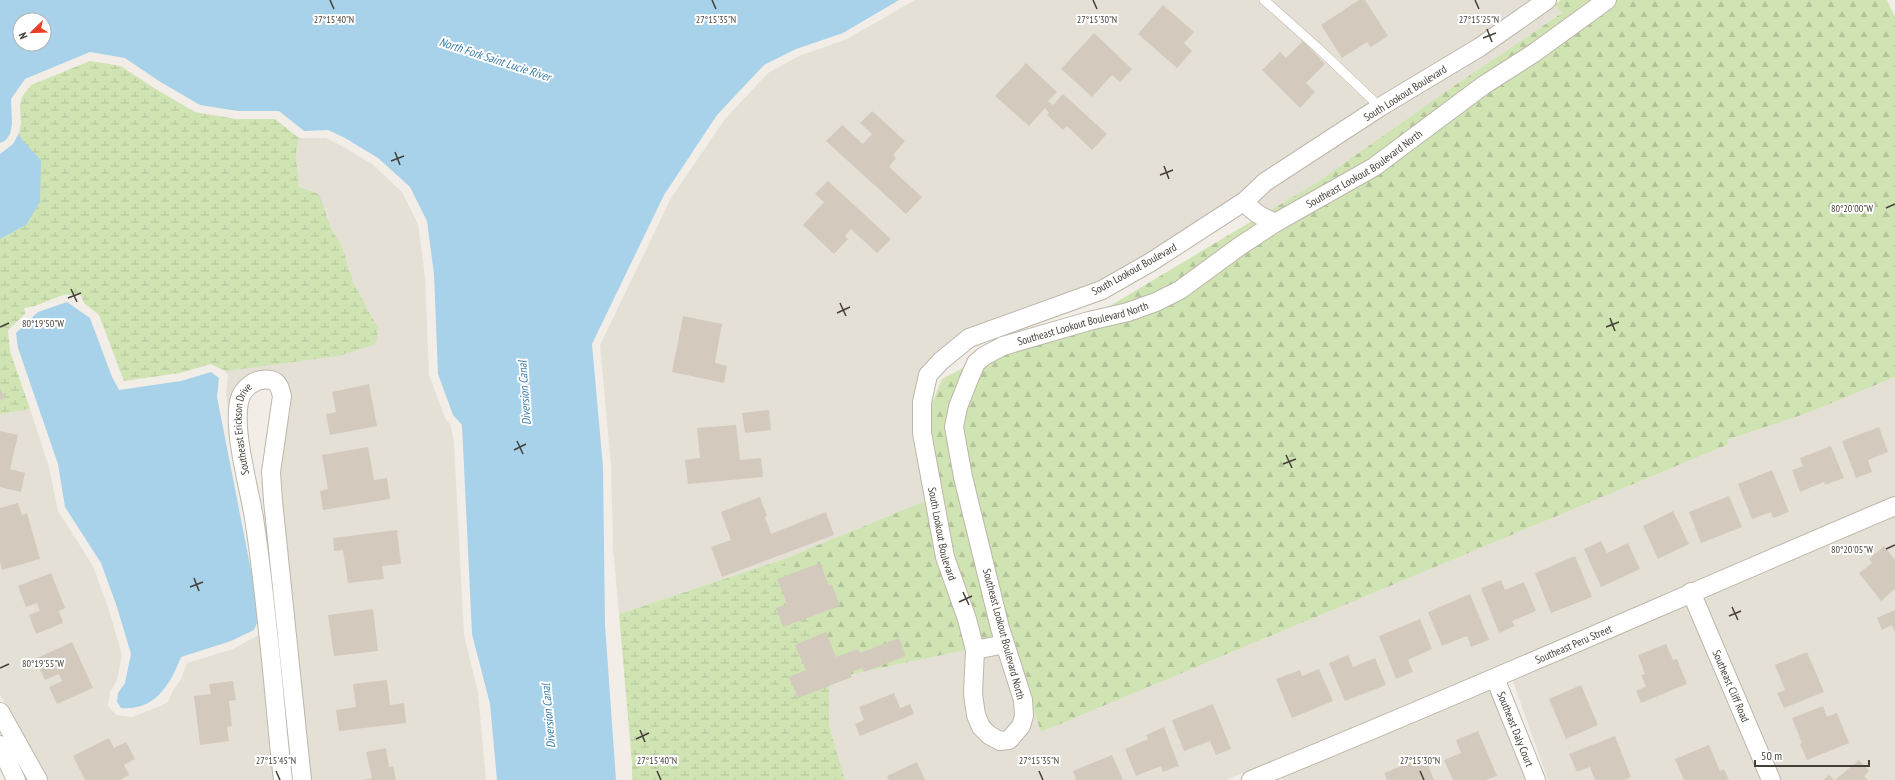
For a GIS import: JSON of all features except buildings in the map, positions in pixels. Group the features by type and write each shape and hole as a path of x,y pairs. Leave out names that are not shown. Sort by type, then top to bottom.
{"street":[{"name":"South Lookout Boulevard","path":"975,650 967,619 945,557 922,433 922,402 928,375 941,361 969,338 1102,290 1151,262 1245,201 1265,182 1380,107 1480,47 1547,0"},
{"name":"Southeast Lookout Boulevard North","path":"975,650 973,694 976,715 981,727 989,735 1000,741 1009,740 1020,726 1024,716 1023,700 1019,682 1005,644 963,477 954,427 958,407 976,364 984,356 1002,346 1089,321 1128,312 1156,302 1180,290 1240,246 1275,223 1374,167 1484,85 1534,53 1607,0"},
{"path":"1245,201 1259,216 1275,223"},
{"path":"961,345 976,364"},
{"name":"Southeast Erickson Drive","path":"283,780 256,531 241,446 238,414 240,400 245,390 260,380 272,380 278,384 282,396 271,472 302,780"},
{"name":"Southeast Peru Street","path":"1251,780 1278,775 1691,592 1895,506"},
{"path":"256,531 276,529"},
{"name":"Southeast Cliff Road","path":"1691,592 1771,780"},
{"path":"975,650 1005,644"},
{"path":"272,669 290,669"},
{"name":"Southeast Daly Court","path":"1495,678 1536,780"},
{"path":"0,712 38,780"},
{"path":"0,745 16,780"}],"lane":[{"path":"1264,0 1318,48 1380,107"}],"shaded area":[{"path":"915,0 1533,0 1475,40 1189,228 1099,283 921,370 925,501 784,559 619,614 613,549 611,466 600,345 671,198 725,119 768,73 799,56 847,39"},
{"path":"1554,5 1562,13 1445,92 1316,183 1269,211 1256,201 1270,188"},
{"path":"299,138 326,138 372,164 402,192 418,224 425,276 429,375 445,418 450,424 454,442 464,635 478,692 486,780 311,780 299,668 300,661 298,660 281,500 280,471 290,410 291,393 284,378 274,372 229,414 226,396 228,375 225,371 378,328 353,282 342,246 332,230 325,209 299,187 296,154"},
{"path":"1895,377 1895,497 1680,588 1499,668 1226,780 845,780 829,725 829,657 843,676 966,650 1014,651 1041,732 1729,444 1727,440 1805,414"},
{"path":"30,409 49,467 58,511 93,566 109,610 122,655 117,680 110,692 108,706 117,715 132,717 158,707 168,702 173,690 181,679 187,663 233,649 259,635 274,780 48,780 23,733 0,695 0,414"},
{"path":"1895,515 1895,780 1781,780 1703,595"},
{"path":"1687,603 1762,780 1548,780 1512,679"},
{"path":"1496,686 1529,780 1283,780 1280,775"}],"green space":[{"path":"1561,0 1887,0 1895,17 1895,377 1805,414 1727,440 1729,444 1041,732 1014,652 1013,635 982,641 953,555 931,431 931,406 942,379 967,366 975,375 988,365 985,359 1035,340 1110,306 1252,221 1278,234 1287,220 1269,211 1316,183 1445,92 1562,13 1554,5"},
{"path":"90,61 121,66 154,88 195,112 236,119 275,119 299,138 296,154 299,187 319,194 332,230 342,246 353,282 378,328 376,344 339,356 225,371 211,364 180,373 124,381 99,315 84,303 80,294 64,295 24,308 25,314 8,330 10,351 30,409 0,414 0,239 26,225 41,160 21,140 19,133 21,123 20,105 22,97 31,85"},
{"path":"925,501 937,560 959,622 966,650 843,676 821,647 793,589 784,559"},
{"path":"784,559 793,589 821,647 829,657 829,725 845,780 632,780 632,763 619,614"}],"water":[{"path":"0,0 899,0 843,33 796,49 764,65 717,115 664,195 592,344 603,467 605,625 616,780 497,780 490,704 472,634 462,425 453,415 438,374 434,274 427,221 410,187 378,158 345,138 328,130 304,131 279,111 238,111 200,105 159,81 125,58 90,52 25,79 11,99 12,124 10,134 6,140 0,143"},
{"path":"19,133 22,140 41,160 40,202 26,225 0,239 0,154 13,144"},
{"path":"67,302 90,318 112,377 119,390 181,381 211,372 219,378 217,397 260,616 254,630 231,641 181,657 172,677 160,694 152,701 133,708 121,708 117,702 118,693 125,683 131,654 117,607 101,563 65,507 58,464 18,348 16,333 38,312"}],"water label":[{"name":"North Fork Saint Lucie River","path":"495,59"},
{"name":"Diversion Canal","path":"524,393"},
{"name":"Diversion Canal","path":"548,716"}]}
